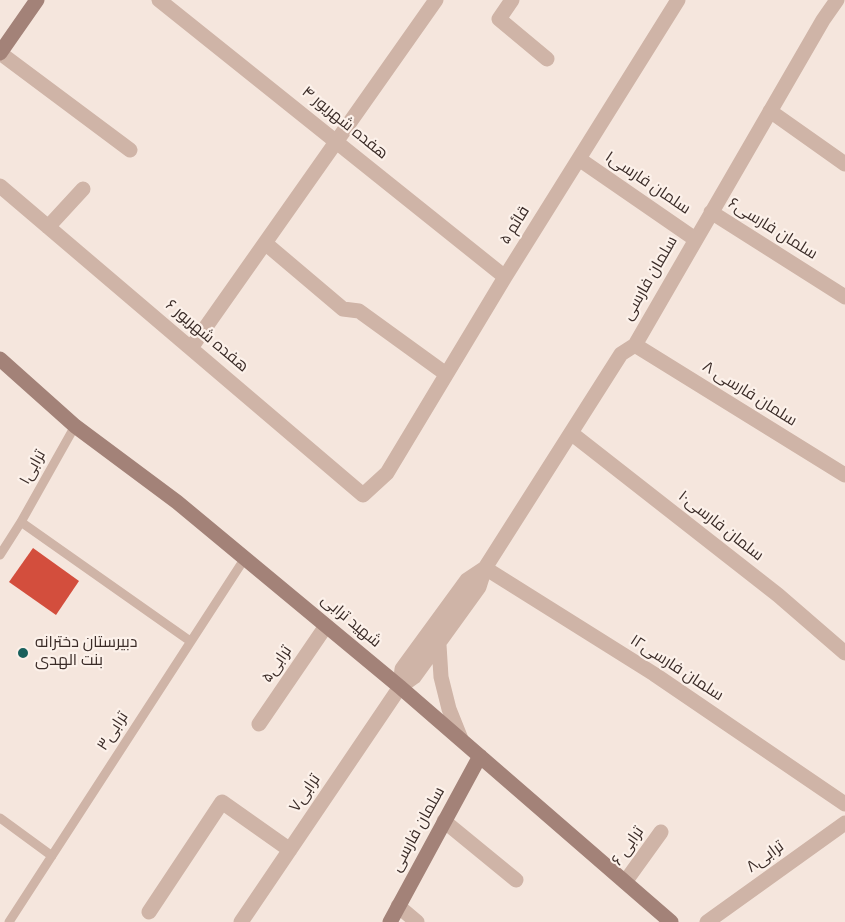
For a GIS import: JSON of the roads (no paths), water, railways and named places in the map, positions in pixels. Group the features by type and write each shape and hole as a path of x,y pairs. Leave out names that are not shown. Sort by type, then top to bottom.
{"street":[{"path":"36,0 0,53 130,150"},
{"name":"هفده شهریور ۴","path":"159,0 505,277"},
{"path":"191,348 436,0"},
{"path":"512,0 499,19 547,59"},
{"name":"سلمان فارسی","path":"400,687 414,677 479,587 485,568 621,354 635,345 837,0"},
{"name":"قائم ۵","path":"387,473 674,1"},
{"path":"770,111 845,164"},
{"name":"سلمان فارسی۱","path":"579,159 695,239"},
{"name":"هفده شهریور ۶","path":"0,186 363,495 387,473"},
{"path":"48,227 83,189"},
{"name":"سلمان فارسی۶","path":"711,212 845,297"},
{"path":"265,243 344,309 359,311 446,374"},
{"name":"سلمان فارسی ۸","path":"635,345 845,475"},
{"name":"شهید ترابی","path":"0,359 75,426 177,502 400,687 671,922"},
{"name":"سلمان فارسی۱۰","path":"571,433 778,595 845,653"},
{"name":"سلمان فارسی","path":"400,687 402,669 467,580 485,568"},
{"name":"سلمان فارسی۱۲","path":"485,568 654,674 845,804"},
{"name":"ترابی۵","path":"259,724 326,626"},
{"path":"439,645 441,677 461,739"},
{"name":"ترابی۷","path":"241,922 400,687"},
{"name":"سلمان فارسی","path":"390,922 480,756"},
{"path":"149,912 222,802 290,850"},
{"path":"444,821 516,880"},
{"name":"ترابی۸","path":"707,922 845,823"},
{"name":"ترابی ۶","path":"625,882 661,832"},
{"path":"398,906 417,922"}],"lane":[{"name":"ترابی۱","path":"0,555 75,426"},
{"path":"21,522 190,641"},
{"name":"ترابی۳","path":"9,922 244,558"},
{"path":"0,818 52,856"}],"place":[{"name":"دبیرستان دخترانه بنت الهدی","path":"23,653"}]}
